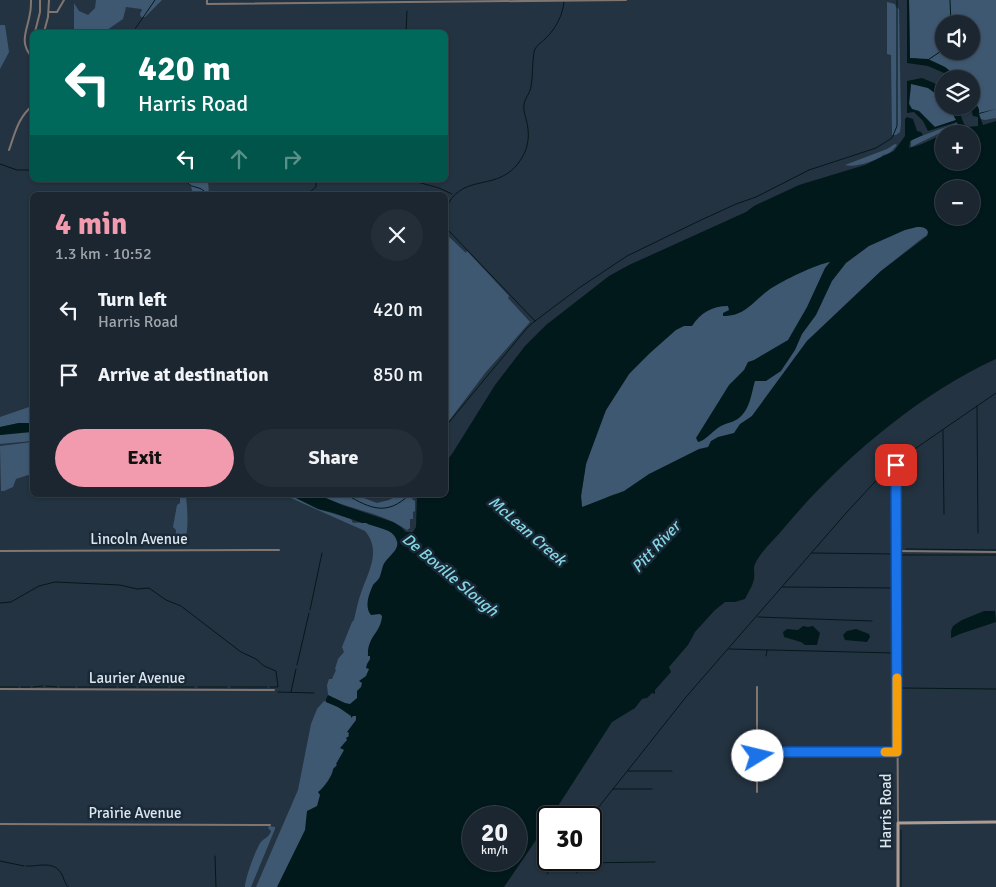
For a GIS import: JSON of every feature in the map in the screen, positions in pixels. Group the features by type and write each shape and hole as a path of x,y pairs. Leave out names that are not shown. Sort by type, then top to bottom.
{"main road":[{"path":"898,823 996,822"},
{"name":"Harris Road","path":"898,823 898,887"}],"street":[{"path":"30,54 26,48 25,35 31,0"},
{"path":"36,30 40,12 40,0"},
{"path":"44,30 49,12 49,0"},
{"path":"49,12 57,12 64,0"},
{"path":"207,0 207,4 626,0"},
{"path":"9,150 19,122 30,108"},
{"name":"Harris Road","path":"896,465 898,823"},
{"name":"Lincoln Avenue","path":"0,551 279,550"},
{"path":"896,551 996,552"},
{"path":"757,687 757,792"},
{"name":"Laurier Avenue","path":"0,690 274,690"},
{"path":"758,752 897,752"},
{"name":"Prairie Avenue","path":"0,824 270,825"}],"shaded area":[{"path":"96,0 162,0 145,17 141,17 141,9 126,7 123,19 107,30 74,30 74,3 79,11 88,15 95,8"},
{"path":"909,0 996,0 996,118 980,119 980,70 948,70 936,63 910,58"},
{"path":"887,2 895,4 899,9 901,124 900,132 896,135 892,135 891,55 887,54"},
{"path":"0,25 5,25 9,52 0,69"},
{"path":"911,84 925,86 935,92 935,115 954,115 956,120 935,125 935,127 922,114 912,109 909,104"},
{"path":"935,131 935,135 911,147 913,139"},
{"path":"895,144 897,145 891,152 876,160 859,165 845,165 887,149"},
{"path":"188,182 208,182 209,192 192,192"},
{"path":"935,224 942,225 881,271 807,341 752,416 687,480 612,495 582,508 581,496 586,464 601,418 629,374 662,336 718,301 844,248 914,227"},
{"path":"448,236 466,253 467,251 509,296 508,298 530,322 486,372 448,422"},
{"path":"30,407 30,423 0,427 0,417"},
{"path":"30,432 30,441 0,444 0,435"},
{"path":"30,442 30,476 16,479 13,487 4,491 1,491 0,446"},
{"path":"180,497 186,497 187,533 183,543 175,544 176,530 173,527 177,505 180,503"},
{"path":"288,497 294,497 318,509 351,519 353,523 366,522 391,532 398,544 369,724 328,695 327,685 336,670 338,659 344,652 342,647 354,620 372,562 373,546 365,531"},
{"path":"323,497 361,497 377,503 394,497 413,497 415,511 413,512 413,519 410,519 410,528 407,530 386,519"},
{"path":"324,701 363,718 311,887 256,887 298,790 311,724 317,709"},
{"path":"269,826 275,827 275,829 251,887 245,887 256,850 271,831 268,828"}],"water":[{"path":"907,0 909,0 910,58 928,59 948,70 937,70 928,66 907,63"},
{"path":"922,78 935,84 935,93 928,88 911,84 909,104 912,109 919,111 935,129 928,131 923,121 914,112 907,113 907,81"},
{"path":"954,115 960,115 965,125 958,125 957,122 941,125 956,120"},
{"path":"973,115 979,115 983,125 996,121 996,359 938,391 881,432 854,455 805,504 758,559 754,566 752,586 745,599 725,602 714,611 695,632 688,645 669,667 671,672 655,690 655,694 652,693 647,698 642,699 635,708 612,722 558,806 537,806 537,839 527,853 527,806 462,806 462,871 515,871 504,887 277,887 305,830 307,811 317,806 320,795 318,792 327,782 337,765 344,750 340,748 347,740 346,738 349,736 349,733 347,732 356,720 356,716 351,718 351,716 338,707 326,702 326,699 328,695 350,704 357,698 357,691 362,683 359,681 366,676 369,669 366,668 370,659 368,649 379,627 382,616 380,614 371,615 369,612 369,596 384,564 396,550 397,546 394,535 388,531 318,509 294,497 324,497 393,522 406,532 413,532 416,527 417,497 448,497 448,459 495,385 525,346 546,325 609,276 799,185 865,165 894,151 905,136 905,119 907,117 913,119 917,131 923,135 910,141 909,148 935,138 935,170 980,170 980,125 978,125 978,117","holes":["917,227 925,228 928,232 927,236 881,271 807,341 752,416 740,424 734,433 718,437 711,441 708,447 699,449 649,474 624,491 582,507 581,496 586,464 606,410 629,374 676,330 684,326 692,326 699,317 717,307 728,306 729,310 723,313 723,316 743,311 775,286 808,269 830,262 825,268 807,307 788,340 748,362 744,370 729,385 696,438 698,442 721,426 741,417 747,408 755,381 766,381 781,371 795,350 802,334 816,315 832,281 846,263 869,246 905,230"]},
{"path":"30,423 30,432 0,435 0,427"},
{"path":"984,611 995,611 996,622 951,638 953,626"},
{"path":"803,626 813,626 820,633 817,645 805,645 784,637 783,632 787,629 798,630"},
{"path":"856,629 869,634 870,637 867,642 845,640 843,635 847,631"}],"waterway":[{"path":"134,30 155,0"},
{"path":"448,423 527,328 579,288 627,256 736,204 756,197 809,170 876,148 892,138 897,126 897,0"},
{"path":"950,0 951,15"},
{"name":"McLean Creek","path":"448,205 452,198 468,186 507,174 520,161 526,150 528,138 524,106 531,87 534,52 537,46 556,26 561,16 564,1"},
{"path":"406,30 407,11"},
{"path":"928,60 935,55"},
{"path":"0,164 17,170 30,170"},
{"path":"187,182 204,192"},
{"path":"310,192 316,187 316,182"},
{"path":"417,182 448,192"},
{"path":"448,192 452,194"},
{"path":"448,231 535,321"},
{"path":"903,457 996,393"},
{"path":"977,406 978,533"},
{"path":"943,430 944,514"},
{"path":"600,806 686,697 847,512 885,471 893,465"},
{"path":"894,492 894,539"},
{"path":"351,497 371,507 379,508 393,506 407,497"},
{"path":"894,543 894,563"},
{"path":"906,549 996,550"},
{"path":"310,610 322,553"},
{"path":"812,553 894,554"},
{"path":"899,555 996,555"},
{"path":"894,568 894,590"},
{"path":"0,603 11,602 39,586 55,582 120,585 137,589 149,588 166,600 181,606 241,652 276,671 278,687 270,687"},
{"path":"782,587 893,588"},
{"path":"894,594 894,620"},
{"path":"297,665 309,613"},
{"path":"758,617 872,621"},
{"path":"894,631 894,645"},
{"path":"729,649 894,653"},
{"path":"766,656 767,650"},
{"path":"899,666 899,688"},
{"path":"291,692 296,669"},
{"path":"33,687 43,686"},
{"path":"46,686 57,687"},
{"path":"0,687 18,687"},
{"path":"21,687 30,687"},
{"path":"60,687 75,687"},
{"path":"78,687 100,687"},
{"path":"102,687 116,687"},
{"path":"119,687 136,687"},
{"path":"139,687 153,687"},
{"path":"154,687 168,687"},
{"path":"171,687 194,687"},
{"path":"198,687 227,687"},
{"path":"231,687 267,687"},
{"path":"899,688 996,689"},
{"path":"278,692 314,693"},
{"path":"628,771 672,771"},
{"path":"613,789 652,789"},
{"path":"901,830 901,887"},
{"path":"215,856 216,887"},
{"path":"0,861 24,866"},
{"path":"602,863 655,862"},
{"path":"26,866 49,865 54,867 61,873 68,887"}],"slow traffic":[{"path":"885,752 897,752 897,678"}],"route":[{"path":"758,756 758,752 897,752 896,465"}],"water label":[{"name":"Pitt River","path":"656,547"},
{"name":"De Boville Slough","path":"450,575"}]}
